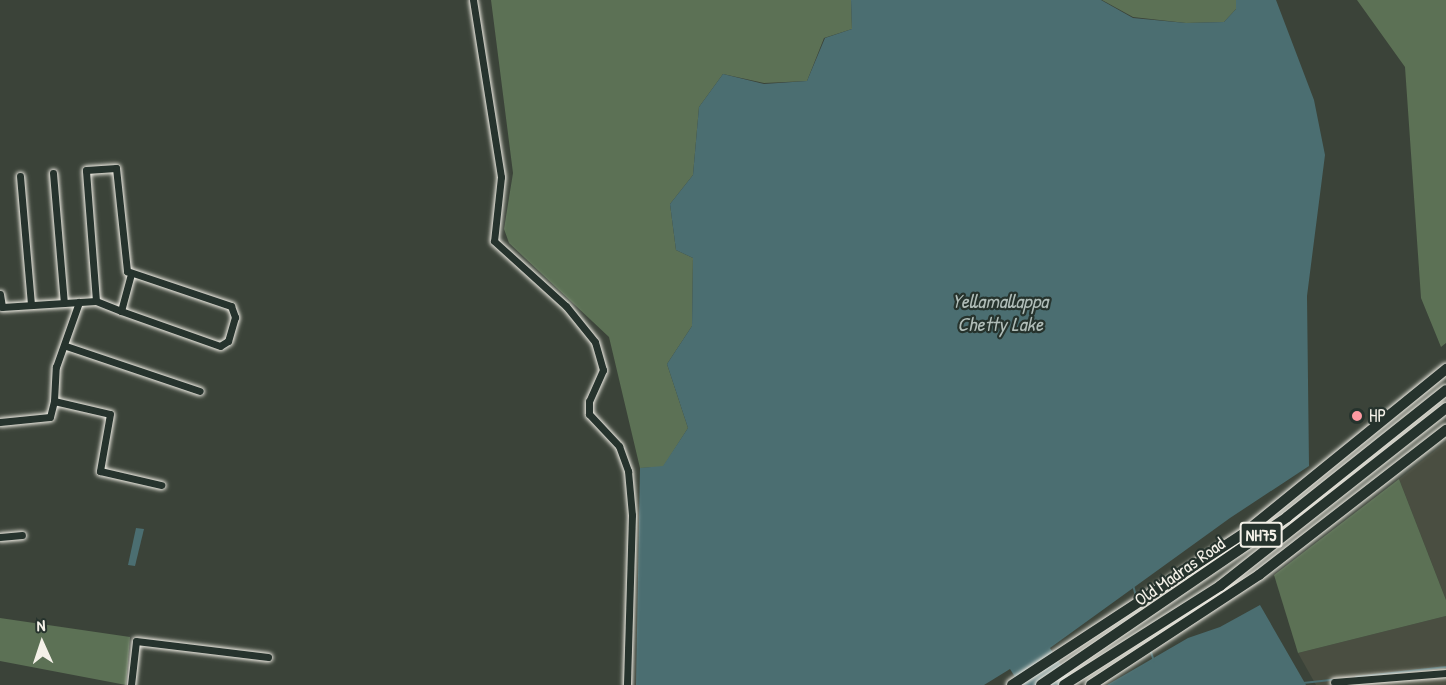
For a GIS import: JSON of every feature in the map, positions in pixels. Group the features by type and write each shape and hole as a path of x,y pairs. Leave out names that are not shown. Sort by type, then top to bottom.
{"main road":[{"path":"1012,685 1061,656 1243,534 1446,369"},
{"name":"Old Madras Road","path":"1041,685 1287,517 1446,390"},
{"name":"Old Madras Road","path":"1064,685 1220,586 1446,408"},
{"path":"1091,685 1259,575 1446,430"}],"street":[{"path":"473,0 501,177 494,241 566,306 595,342 603,370 589,400 589,414 619,446 628,471 632,515 627,685"},
{"path":"0,294 2,307 96,301 220,346 228,341 235,317 231,306 127,271 116,168 86,170 96,301"},
{"path":"52,173 64,303"},
{"path":"20,176 31,304"},
{"path":"121,311 131,274"},
{"path":"0,422 50,417 54,401 56,367 66,346 79,302"},
{"path":"66,346 200,391"},
{"path":"54,401 110,414 100,471 161,485"},
{"path":"0,537 22,535"},
{"path":"131,685 136,641 268,657"},
{"path":"1334,682 1446,673"}],"shaded area":[{"path":"1446,442 1446,600 1399,479"},
{"path":"1446,616 1446,685 1316,685 1298,653"}],"green space":[{"path":"491,0 851,0 852,29 824,38 807,81 764,83 723,74 699,107 693,175 670,204 676,250 693,258 692,326 667,364 688,428 663,467 640,468 609,337 509,243 504,229 513,173"},
{"path":"1102,0 1236,0 1236,9 1224,22 1186,23 1133,17"},
{"path":"1357,0 1446,0 1446,343 1441,347 1421,298 1405,67"},
{"path":"1399,479 1446,600 1446,616 1298,653 1274,575"},
{"path":"0,618 130,637 126,685 0,661"}],"water":[{"name":"Yellamallappa Chetty Lake","path":"851,0 1101,0 1133,18 1186,23 1224,22 1236,9 1236,0 1276,0 1314,100 1325,155 1307,296 1309,466 1230,518 1050,648 1074,685 1020,685 1010,669 984,685 636,685 640,468 663,466 688,428 667,364 692,326 693,258 676,250 670,204 693,175 699,107 723,74 764,84 807,81 825,38 852,29"},
{"path":"136,528 144,529 135,566 128,565"},
{"path":"1260,605 1306,685 1107,685 1188,638 1220,627"}],"waterway":[{"path":"1133,585 1137,600"},
{"path":"1150,649 1154,661"},
{"path":"1356,677 1446,667"},
{"path":"1303,683 1333,680"}],"place":[{"name":"HP","path":"1357,416"}]}
